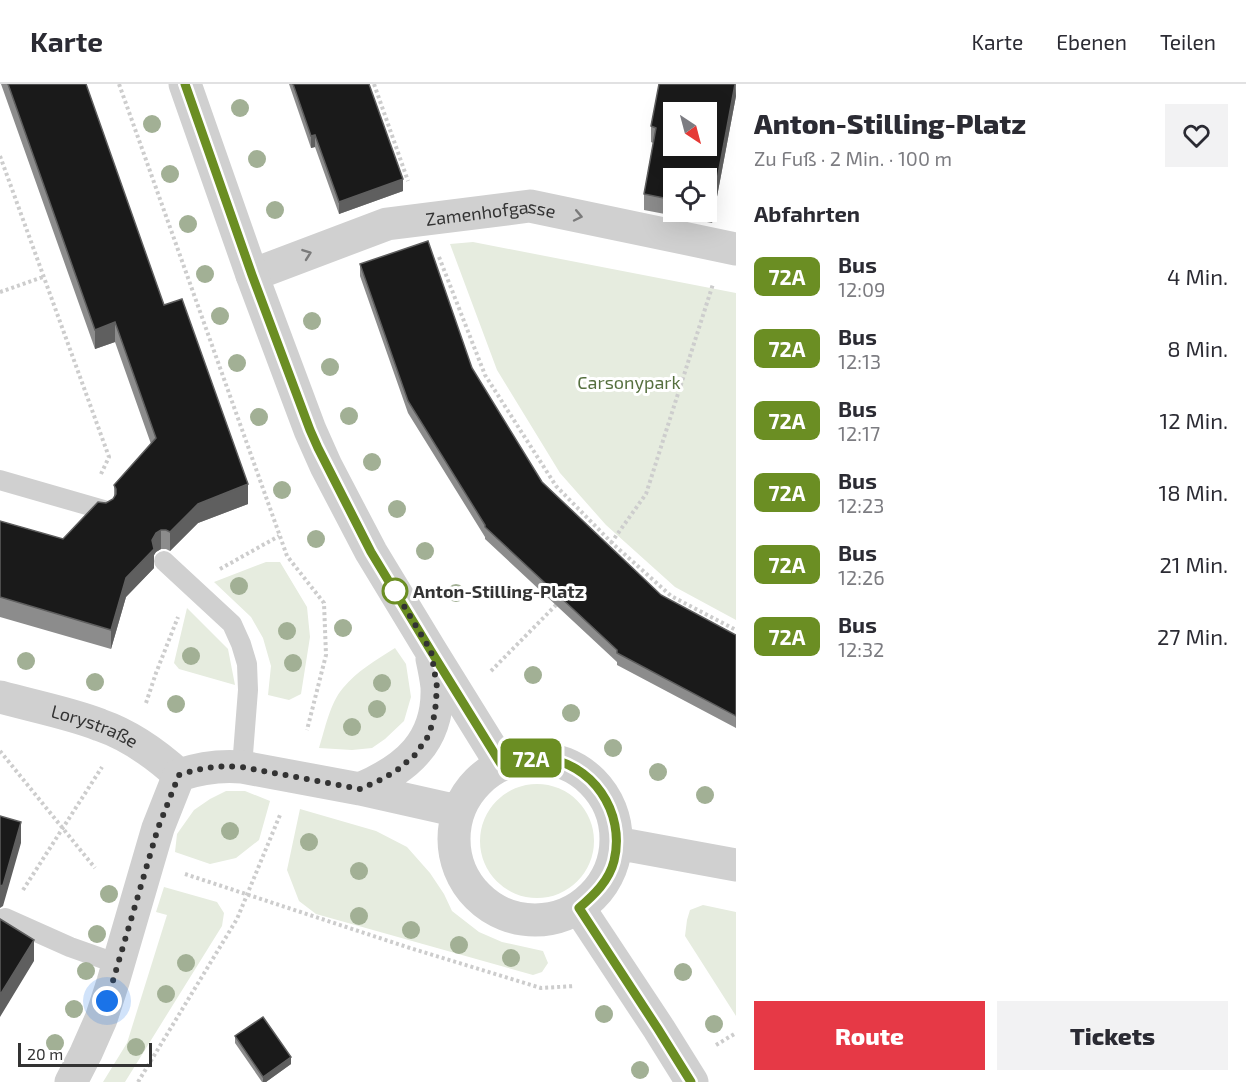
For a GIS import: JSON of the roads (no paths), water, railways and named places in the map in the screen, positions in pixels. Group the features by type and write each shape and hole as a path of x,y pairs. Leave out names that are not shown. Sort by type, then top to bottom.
{"street":[{"path":"185,84 252,275 310,430 326,466 371,552 501,764"},
{"name":"Zamenhofgasse","path":"252,275 387,224 530,206 736,249"},
{"path":"360,789 396,771 415,755 429,735 435,713 437,687 431,651"},
{"name":"Lorystraße","path":"0,697 110,729 164,761 179,775"},
{"path":"521,758 542,758 563,762 581,771 596,785 608,802 615,822 616,843 613,862 594,896 579,908 555,918 531,921 505,915 483,903 466,884 456,861 453,836 458,811 468,791 483,776 501,764 521,758"},
{"path":"71,1082 101,1019 158,828 179,775 200,768 242,767 360,789 458,811"},
{"path":"616,843 736,865"},
{"path":"579,908 692,1082"}],"lane":[{"path":"0,480 96,508"},
{"path":"164,561 232,624 241,644 247,664 248,690 242,767"},
{"path":"5,918 70,947 118,964"}],"place":[{"name":"Anton-Stilling-Platz","path":"395,591"}],"park label":[{"name":"Carsonypark","path":"629,382"}]}
